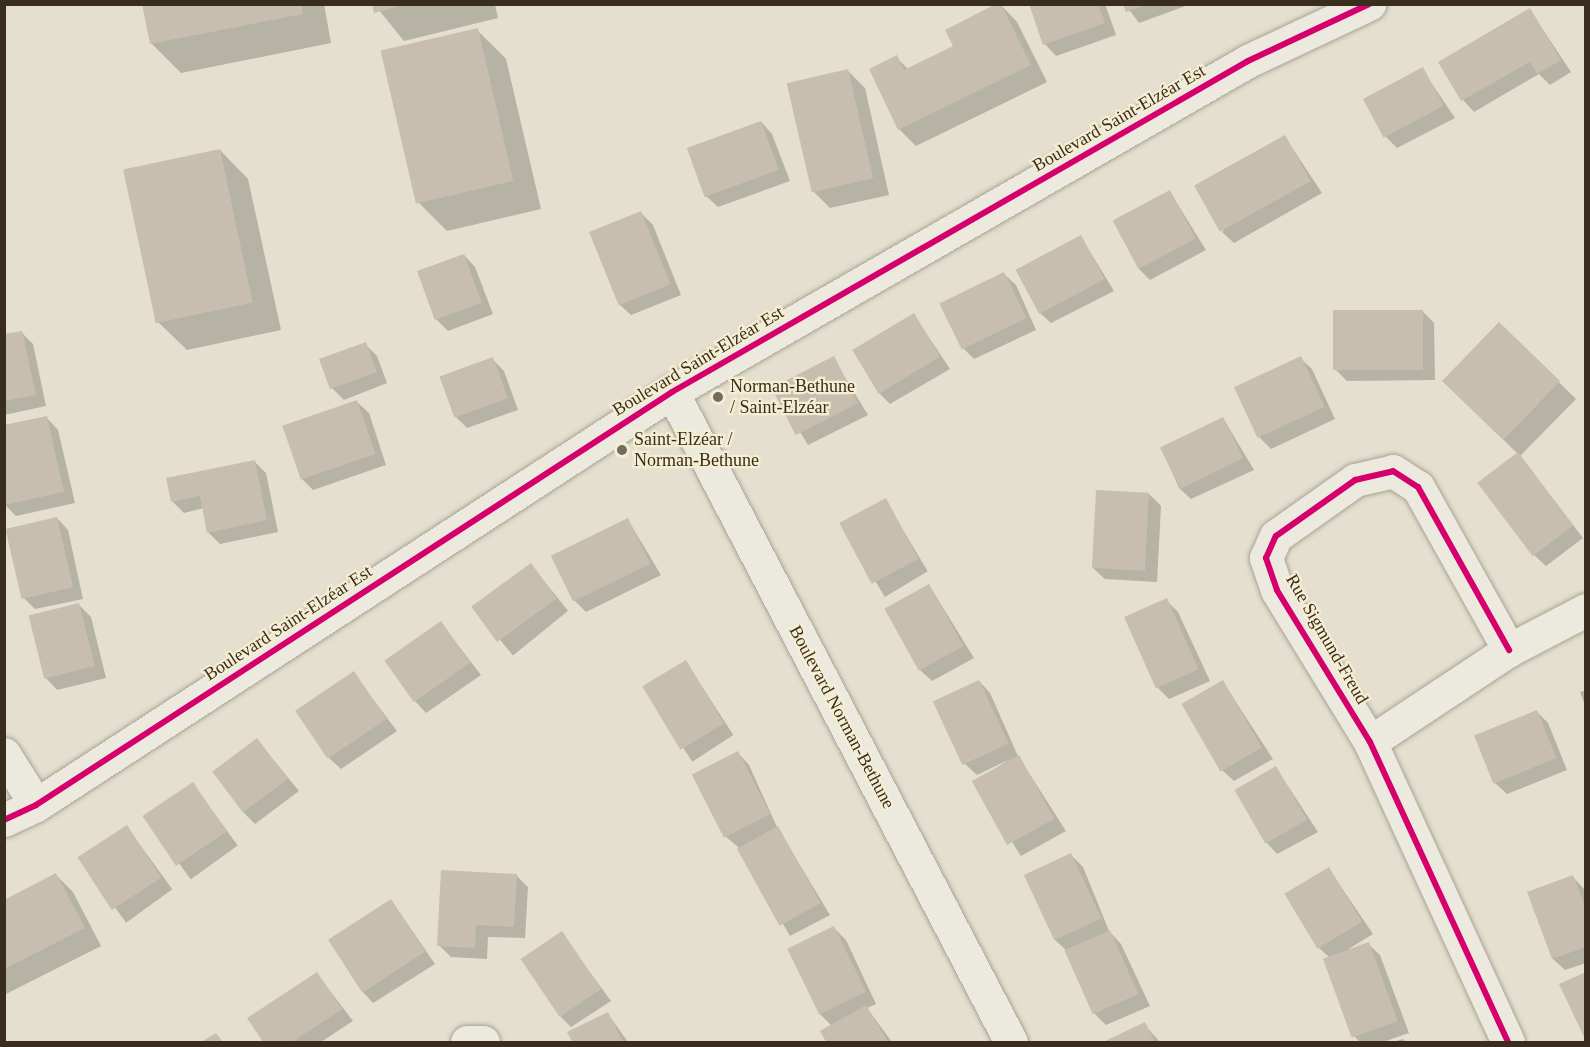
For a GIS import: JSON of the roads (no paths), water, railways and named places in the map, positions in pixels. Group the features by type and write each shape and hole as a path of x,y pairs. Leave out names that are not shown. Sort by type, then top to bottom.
{"street":[{"name":"Boulevard Saint-Elzéar Est","path":"4,820 36,805 672,392 1248,61 1369,4"},
{"name":"Boulevard Norman-Bethune","path":"672,392 1011,1042"},
{"name":"Rue Sigmund-Freud","path":"1508,1042 1370,742 1277,590 1266,558 1276,536 1355,480 1393,471 1418,487 1509,650"},
{"path":"1370,742 1509,650 1586,610"},
{"path":"4,754 36,805"},
{"path":"467,1042 483,1042"}],"place":[{"name":"Norman-Bethune / Saint-Elzéar","path":"718,397"},
{"name":"Saint-Elzéar / Norman-Bethune","path":"622,450"}]}
